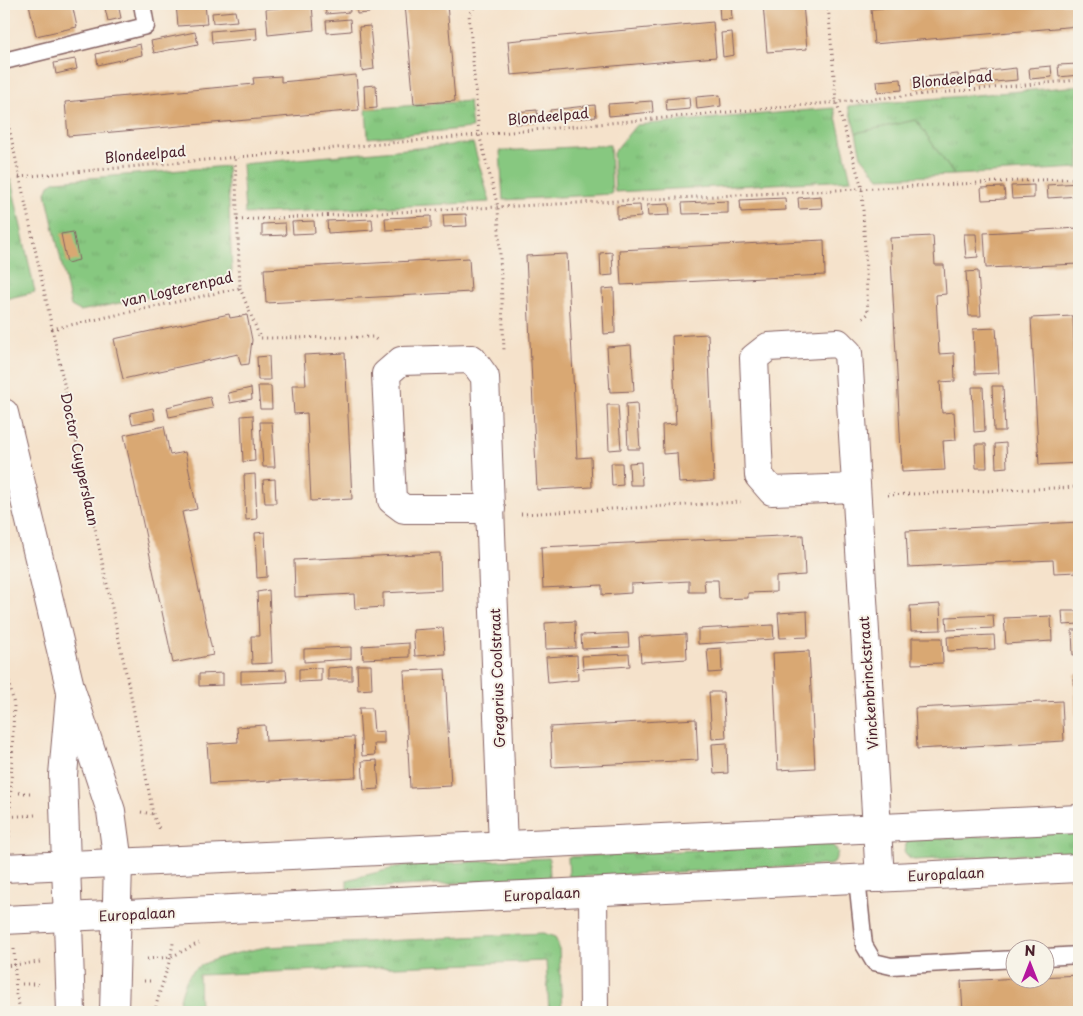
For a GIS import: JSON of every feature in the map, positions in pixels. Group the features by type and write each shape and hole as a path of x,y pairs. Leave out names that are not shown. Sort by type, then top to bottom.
{"street":[{"name":"Vinckenbrinckstraat","path":"838,342 848,353 855,488 878,829 868,878"},
{"path":"838,342 768,347 754,358 758,476 772,491 855,488"},
{"path":"485,376 472,359 401,361 386,374 392,500 404,508 491,509"},
{"name":"Gregorius Coolstraat","path":"485,376 503,846"},
{"path":"4,413 70,688 111,811 118,863 114,1012"},
{"path":"70,688 63,775 70,1012"},
{"path":"6,858 65,865 1079,819"},
{"name":"Europalaan","path":"4,920 1079,868"},
{"path":"593,892 594,1012"}],"lane":[{"path":"4,61 146,26 142,4"},
{"path":"868,878 864,945 874,962 891,966 1006,960"},
{"path":"1056,956 1079,955"}],"path":[{"path":"477,4 469,14 479,134 498,207 504,353 485,376"},
{"path":"828,4 836,100 862,188 868,314 838,342"},
{"name":"Blondeelpad","path":"20,177 836,100 1079,80"},
{"name":"Doctor Cuyperslaan","path":"4,104 131,696 153,814 158,827 168,835"},
{"name":"van Logterenpad","path":"52,329 240,288 235,157"},
{"path":"237,220 1079,178"},
{"path":"240,288 260,338 373,337 401,361"},
{"path":"4,657 14,705 6,858"},
{"path":"4,817 38,815"},
{"path":"14,947 16,994 21,1012"},
{"path":"143,959 171,957 159,991 155,1012"},
{"path":"4,966 46,962"},
{"path":"22,984 51,983"}],"green space":[{"path":"1079,86 1079,168 954,175 916,120 856,133 848,106"},
{"path":"469,101 472,128 368,138 366,109"},
{"path":"834,108 851,180 615,192 613,153 636,125"},
{"path":"916,120 954,175 879,178 861,156 856,133"},
{"path":"473,143 490,202 245,214 242,164"},
{"path":"610,145 612,194 503,200 500,151"},
{"path":"227,166 232,271 230,277 224,282 80,311 71,306 46,193 49,185 56,181"},
{"path":"11,180 35,292 5,299 4,182"},
{"path":"1079,831 1079,852 914,860 909,858 904,851 907,842 911,840"},
{"path":"832,844 838,852 834,863 829,865 569,877 568,857"},
{"path":"549,858 550,878 347,889 347,880 406,865"},
{"path":"543,933 555,937 559,947 562,1012 549,1012 546,961 199,975 200,1012 177,1012 184,985 192,972 198,967 216,959 266,947"}],"building":[{"path":"29,4 72,4 77,27 36,36"},
{"path":"104,4 118,4 121,18 108,21"},
{"path":"176,4 205,4 207,24 178,26"},
{"path":"325,4 349,4 350,12 326,14"},
{"path":"356,4 368,4 369,13 357,14"},
{"path":"405,4 447,4 455,101 414,104"},
{"path":"719,4 731,4 732,19 720,20"},
{"path":"763,4 803,4 807,49 767,52"},
{"path":"933,4 1076,4 1078,26 874,44 871,9"},
{"path":"312,5 314,30 268,35 266,9"},
{"path":"235,11 237,21 213,23 212,13"},
{"path":"350,19 351,31 327,33 326,21"},
{"path":"713,22 716,57 511,75 508,41"},
{"path":"370,26 374,69 362,71 359,27"},
{"path":"256,27 257,39 212,43 211,31"},
{"path":"195,32 198,44 154,53 151,41"},
{"path":"732,32 734,55 723,57 721,33"},
{"path":"140,44 142,55 98,65 96,54"},
{"path":"75,59 77,69 56,74 54,63"},
{"path":"1079,64 1079,75 1059,77 1058,65"},
{"path":"1051,66 1052,77 1030,79 1029,68"},
{"path":"1016,68 1017,80 972,84 971,73"},
{"path":"958,74 959,85 914,89 913,78"},
{"path":"356,75 359,110 68,136 65,102 254,84 253,78 281,76 281,82"},
{"path":"901,79 902,90 878,92 877,81"},
{"path":"376,85 377,108 365,109 364,86"},
{"path":"720,95 721,106 697,109 696,97"},
{"path":"689,97 690,109 667,111 666,99"},
{"path":"652,101 653,112 609,116 608,104"},
{"path":"595,105 596,117 551,121 550,110"},
{"path":"537,110 538,123 515,124 514,112"},
{"path":"1079,183 1079,196 1048,198 1047,185"},
{"path":"1034,185 1034,198 1012,199 1011,186"},
{"path":"1004,187 1005,199 982,200 981,188"},
{"path":"821,196 822,208 799,209 798,198"},
{"path":"785,198 786,210 741,212 740,200"},
{"path":"728,201 728,213 683,214 682,203"},
{"path":"669,204 670,215 648,216 647,205"},
{"path":"640,205 641,217 617,219 617,206"},
{"path":"466,214 467,226 444,227 443,215"},
{"path":"431,216 431,228 386,230 385,218"},
{"path":"372,219 373,230 328,233 327,221"},
{"path":"314,221 315,233 293,234 292,222"},
{"path":"285,223 286,235 262,236 262,224"},
{"path":"1079,228 1079,264 986,268 984,233"},
{"path":"73,232 79,260 67,263 61,234"},
{"path":"964,234 976,234 978,257 966,258"},
{"path":"933,236 935,265 944,265 946,294 936,295 939,354 954,353 955,381 940,382 942,413 954,412 956,440 943,441 945,470 902,472 890,238"},
{"path":"824,240 825,275 621,285 619,250"},
{"path":"612,252 613,275 601,276 600,253"},
{"path":"567,254 577,458 591,457 592,487 537,490 526,256"},
{"path":"469,258 471,292 266,303 264,269"},
{"path":"978,271 981,316 969,316 966,272"},
{"path":"614,288 615,333 604,334 602,289"},
{"path":"229,314 230,318 247,315 252,340 249,364 241,365 238,354 123,379 114,339"},
{"path":"1073,316 1079,463 1039,465 1031,318"},
{"path":"996,328 999,373 975,374 973,329"},
{"path":"708,334 714,481 679,483 677,453 663,454 662,425 676,424 672,336"},
{"path":"631,345 634,391 610,392 607,347"},
{"path":"345,353 352,499 311,501 307,413 294,414 292,385 306,385 304,355"},
{"path":"269,356 270,380 258,380 257,357"},
{"path":"258,386 271,386 272,409 260,409"},
{"path":"992,386 1003,386 1005,431 994,431"},
{"path":"972,387 983,387 985,431 974,432"},
{"path":"251,388 252,399 230,403 228,393"},
{"path":"210,397 213,408 169,417 167,407"},
{"path":"637,403 640,449 628,449 626,404"},
{"path":"607,405 618,405 621,449 609,450"},
{"path":"153,408 155,420 132,424 130,413"},
{"path":"253,415 255,461 243,462 241,416"},
{"path":"260,422 272,422 275,467 263,467"},
{"path":"164,426 170,455 185,452 197,509 182,512 213,655 173,663 124,435"},
{"path":"1006,443 1007,467 996,468 995,444"},
{"path":"975,444 986,444 987,468 976,468"},
{"path":"641,462 642,485 630,485 629,463"},
{"path":"611,463 622,463 623,485 612,486"},
{"path":"255,474 257,519 246,520 244,475"},
{"path":"275,479 276,503 265,503 263,480"},
{"path":"1079,522 1079,572 1054,573 1053,560 908,567 906,531"},
{"path":"265,532 267,577 257,578 255,533"},
{"path":"803,535 805,575 776,577 776,592 748,593 748,598 719,599 718,580 704,580 705,592 689,592 689,581 631,584 631,593 602,595 602,585 543,588 541,547"},
{"path":"440,553 441,590 383,593 383,607 355,609 354,594 295,597 294,560"},
{"path":"269,590 272,663 252,664 251,636 259,636 257,592"},
{"path":"940,604 941,630 911,631 910,606"},
{"path":"807,611 808,637 780,638 778,613"},
{"path":"1062,611 1079,611 1079,624 1063,625"},
{"path":"993,615 994,628 947,630 946,617"},
{"path":"1051,616 1052,641 1006,644 1004,618"},
{"path":"575,621 576,648 546,649 545,623"},
{"path":"773,625 774,639 698,644 698,629"},
{"path":"443,628 445,654 415,656 413,630"},
{"path":"1072,630 1079,630 1079,654 1073,655"},
{"path":"628,633 629,647 582,649 581,635"},
{"path":"686,634 687,659 641,662 639,637"},
{"path":"994,635 995,649 948,651 947,637"},
{"path":"912,638 942,638 943,663 912,664"},
{"path":"409,643 409,657 363,659 362,646"},
{"path":"351,647 351,659 304,662 304,649"},
{"path":"721,648 722,672 709,673 707,649"},
{"path":"809,651 815,768 778,770 773,653"},
{"path":"629,654 630,666 583,669 582,656"},
{"path":"577,655 578,680 548,683 546,657"},
{"path":"357,665 371,665 372,689 358,690"},
{"path":"352,666 352,680 328,680 328,668"},
{"path":"321,668 321,681 299,682 299,669"},
{"path":"445,669 451,786 410,788 404,671"},
{"path":"286,670 287,682 241,684 241,671"},
{"path":"223,673 223,685 199,686 199,674"},
{"path":"1074,674 1079,674 1079,721 1076,721"},
{"path":"709,692 723,692 726,738 712,739"},
{"path":"1062,701 1064,741 917,749 915,708"},
{"path":"359,708 372,708 374,732 384,731 384,744 374,744 375,755 362,756"},
{"path":"696,719 698,760 552,767 550,727"},
{"path":"265,725 266,741 354,737 356,777 210,784 207,744 238,742 237,727"},
{"path":"1077,725 1079,725 1079,747 1078,747"},
{"path":"727,743 728,773 714,774 712,744"},
{"path":"377,760 379,789 364,790 362,761"},
{"path":"1079,975 1079,1012 963,1012 961,981 1006,979 1006,988 1056,988 1056,976"}]}
